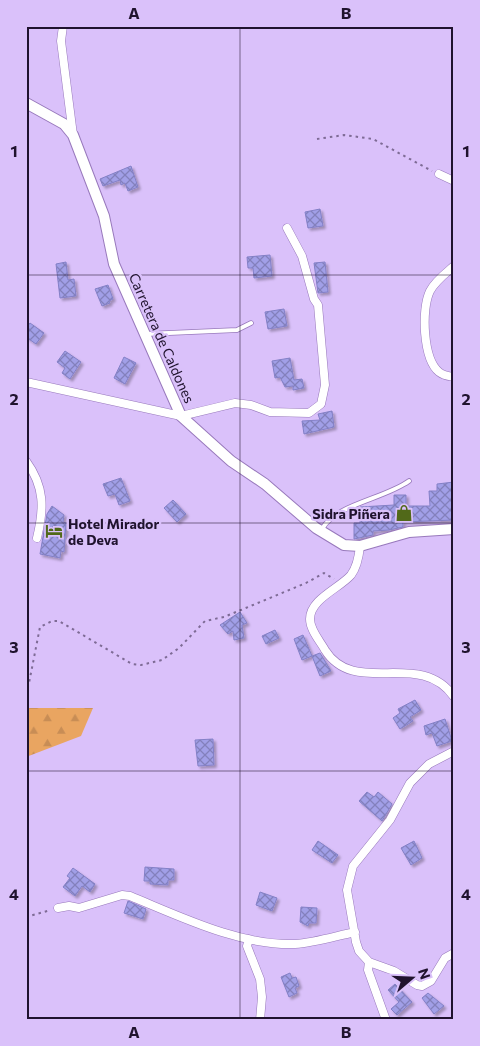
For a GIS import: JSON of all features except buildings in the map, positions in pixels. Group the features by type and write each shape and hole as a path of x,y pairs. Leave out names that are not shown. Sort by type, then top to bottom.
{"street":[{"path":"63,26 61,41 73,135"},
{"name":"Carretera de Caldones","path":"26,103 64,124 73,135 104,216 114,264 181,416 231,461 265,484 321,531 344,545 360,546 409,532 454,529"},
{"path":"439,174 454,181"},
{"path":"26,382 181,416 228,403 251,405 270,412 309,413 321,404 325,384 319,312 302,256 287,228"},
{"path":"454,266 430,290 426,305 426,343 432,362 441,374 454,377"},
{"path":"26,462 42,495 43,511 37,538"},
{"path":"360,546 358,559 352,574 339,587 319,602 310,619 312,629 329,655 340,666 360,673 407,672 424,675 443,684 454,697"},
{"path":"454,751 429,764 417,775 390,820 353,866 347,890 359,951 369,962 394,971 422,986 431,982 445,958 454,953"},
{"path":"58,908 69,906 80,908 122,895 130,896 201,924 249,939 294,944 355,932"},
{"path":"249,939 247,946 261,986 260,1020"},
{"path":"369,962 368,970 386,1020"}],"lane":[{"path":"144,334 237,330 251,323"},
{"path":"321,531 327,521 350,507 395,491 409,482"}],"path":[{"path":"317,139 344,135 373,139 439,174"},
{"path":"26,687 29,683 40,627 52,621 59,621 132,664 141,666 152,664 171,654 205,621 224,617 306,583 319,574 329,575 339,587"},
{"path":"26,917 58,908"}],"green space":[{"path":"26,708 93,708 81,736 26,757"}],"place":[{"name":"Sidra Piñera","path":"404,513"},
{"name":"Hotel Mirador de Deva","path":"54,531"}]}
